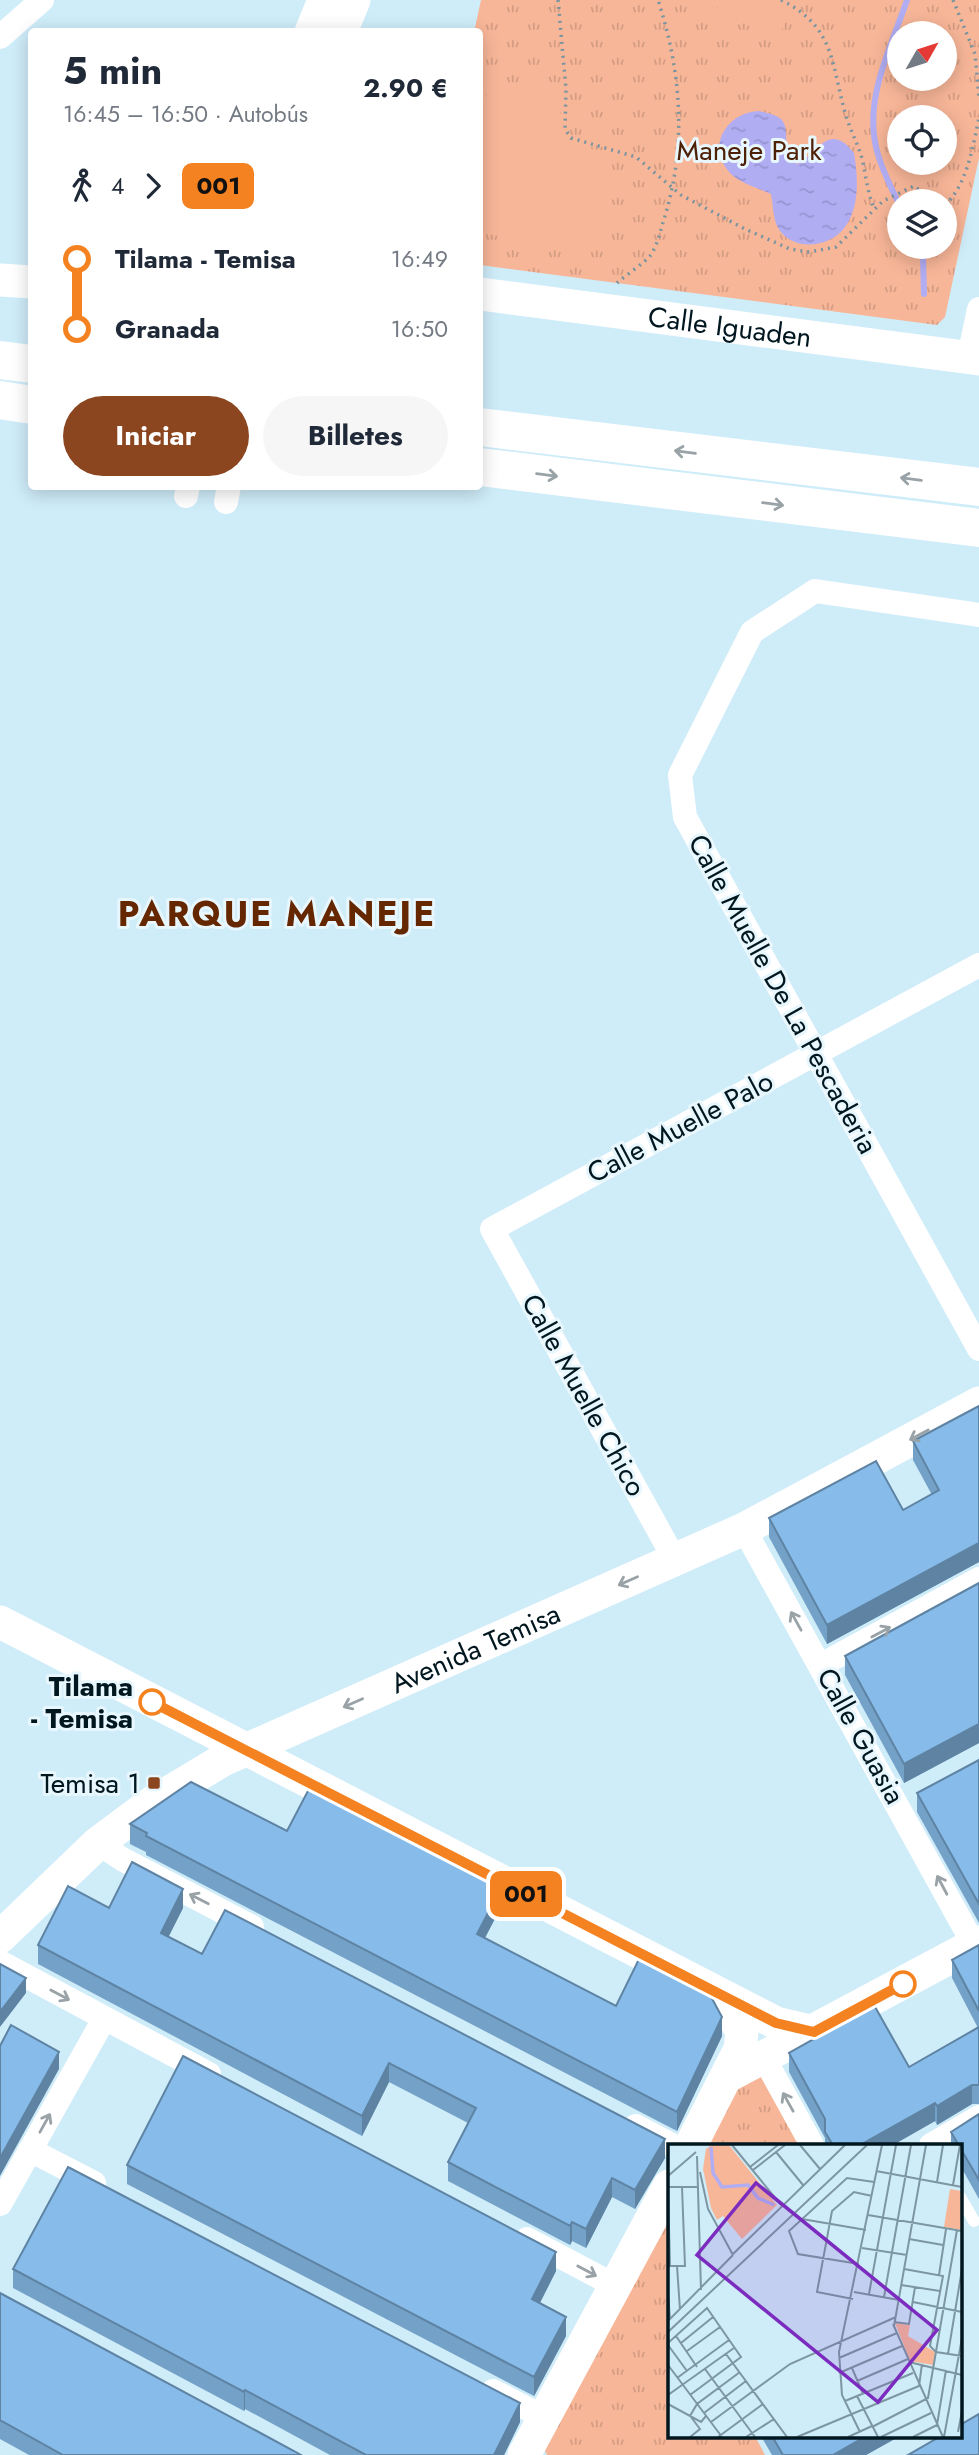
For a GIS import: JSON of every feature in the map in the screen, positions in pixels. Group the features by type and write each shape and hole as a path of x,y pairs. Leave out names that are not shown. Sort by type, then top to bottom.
{"highway":[{"path":"0,360 28,364"},
{"path":"0,400 28,404"},
{"path":"483,428 979,487"},
{"path":"483,467 979,528"}],"street":[{"path":"0,37 42,0"},
{"path":"313,28 324,0"},
{"path":"343,28 354,0"},
{"path":"0,280 28,282"},
{"name":"Calle Iguaden","path":"483,294 974,358"},
{"path":"974,358 979,309"},
{"name":"Calle Muelle De La Pescaderia","path":"979,615 816,591 752,632 680,775 685,817 979,1349"},
{"name":"Calle Muelle Palo","path":"492,1229 979,965"},
{"name":"Calle Muelle Chico","path":"492,1229 675,1560"},
{"name":"Avenida Temisa","path":"0,1912 105,1813 236,1744 744,1529 979,1403"},
{"name":"Calle Guasia","path":"744,1529 976,1944"},
{"path":"821,1665 979,1579"},
{"path":"0,1622 722,1996 776,2023 814,2032"},
{"name":"Avenida Temisa","path":"0,1937 98,1843 236,1744"},
{"path":"899,1805 922,1792"},
{"path":"98,1843 122,1859 269,1935"},
{"path":"728,2076 976,1944"},
{"path":"0,1962 226,2082"},
{"path":"692,2144 740,2049 742,2032 722,1996"},
{"path":"0,2204 104,2019"},
{"path":"764,2058 811,2144"},
{"path":"611,2113 670,2144"},
{"path":"933,2144 979,2117"},
{"path":"30,2150 116,2195"},
{"path":"471,2380 534,2443 668,2188"},
{"path":"506,2228 616,2286"}],"lane":[{"path":"962,2200 974,2221"}],"path":[{"path":"558,0 566,89 565,129 571,138 636,157 671,188 745,229 790,249 809,252 836,247 887,199"},
{"path":"617,283 649,257 659,234 671,188 680,125 678,85 658,0"},
{"path":"781,0 802,10 816,25 837,66 846,114 863,162 866,188 874,209"},
{"path":"953,0 975,54 979,97"},
{"path":"957,192 971,153 979,118"}],"green space":[{"name":"Maneje Park","path":"481,0 979,0 979,158 945,317 937,325 483,265 483,28 475,28"},
{"path":"720,0 753,0 788,15 778,38 716,12"},
{"path":"488,83 562,95 557,144 614,152 601,251 483,233 483,122"},
{"path":"762,2068 803,2144 707,2144 741,2079"},
{"path":"668,2216 668,2438 756,2438 765,2455 547,2455 544,2449"}],"water":[{"path":"758,111 782,120 786,130 788,154 797,164 830,139 837,139 854,153 857,181 853,210 845,227 829,240 800,244 791,240 777,226 771,194 740,180 723,164 720,143 723,134 737,118"}],"building":[{"path":"979,1406 979,1543 827,1625 769,1518 876,1461 903,1510 939,1490 913,1441"},
{"path":"979,1583 979,1724 904,1764 845,1656"},
{"path":"979,1760 979,1904 917,1793"},
{"path":"191,1782 287,1831 310,1787 502,1886 477,1934 616,2006 640,1957 709,1993 722,2017 677,2112 146,1836 147,1833 130,1824"},
{"path":"132,1862 183,1889 161,1933 202,1954 225,1910 665,2139 635,2190 612,2178 586,2229 572,2222 570,2226 448,2162 476,2108 389,2063 362,2116 38,1945 68,1886 109,1908"},
{"path":"979,1945 979,2011 952,1960"},
{"path":"0,1964 26,1978 0,2012"},
{"path":"874,2005 909,2067 979,2027 979,2085 972,2085 937,2106 935,2103 862,2144 832,2144 825,2132 825,2119 789,2053"},
{"path":"11,2025 59,2052 0,2158 0,2046"},
{"path":"183,2056 556,2252 532,2299 566,2317 534,2377 127,2165"},
{"path":"979,2114 979,2180 962,2151 962,2144 958,2144 951,2132"},
{"path":"68,2167 520,2403 494,2455 366,2455 13,2269"},
{"path":"0,2293 301,2455 63,2455 0,2420"},
{"path":"979,2414 979,2455 908,2455 938,2438 962,2438 962,2424"},
{"path":"773,2438 863,2438 833,2455 783,2455"}],"waterway":[{"path":"892,189 877,151 874,112 881,74 907,0"},
{"path":"923,259 924,294"}],"bus line":[{"name":"001","path":"152,1702 776,2023 814,2032 903,1984"}],"place":[{"name":"Tilama - Temisa","path":"152,1702"},
{"name":"Temisa 1","path":"154,1783"}],"district":[{"name":"PARQUE MANEJE","path":"277,914"}]}
